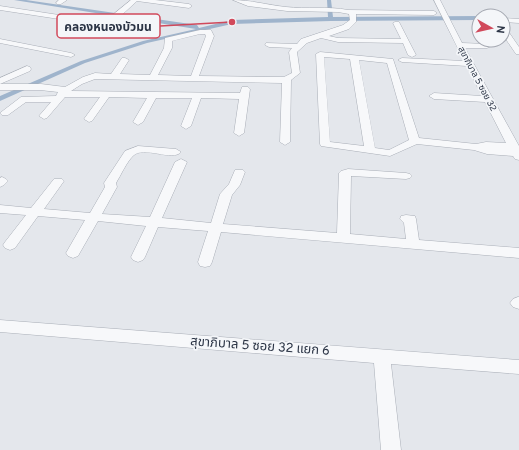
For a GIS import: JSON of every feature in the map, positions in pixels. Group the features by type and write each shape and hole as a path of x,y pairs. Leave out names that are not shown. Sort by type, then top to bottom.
{"street":[{"path":"136,0 107,24 152,32"},
{"path":"139,0 189,6"},
{"path":"236,0 248,4 271,4"},
{"path":"243,0 271,4 290,10 332,10 352,16 434,13"},
{"path":"290,0 290,10"},
{"path":"305,9 307,0"},
{"name":"สุขาภิบาล 5 ซอย 32","path":"438,0 445,18 517,153"},
{"path":"0,8 59,17"},
{"path":"336,36 348,26 352,16"},
{"path":"397,23 412,56"},
{"path":"153,77 168,48 168,40 196,32 208,32 210,36 194,78"},
{"path":"44,116 61,94 75,83 89,78 114,76 246,80 287,79 296,73 293,52 304,41 321,35 371,37 406,41"},
{"path":"336,36 339,53"},
{"path":"371,37 376,57"},
{"path":"0,41 71,55"},
{"path":"511,41 519,52"},
{"path":"269,45 298,46"},
{"path":"459,45 471,45"},
{"path":"415,141 390,61 320,54 325,144 390,153 415,141 476,147 488,151 517,153"},
{"path":"354,57 370,151"},
{"path":"114,76 125,60"},
{"path":"402,60 470,65"},
{"path":"457,68 470,65"},
{"path":"0,81 27,69"},
{"path":"285,142 287,79"},
{"path":"239,133 246,80"},
{"path":"0,88 47,89 61,94"},
{"path":"5,113 24,99 61,94 244,96"},
{"path":"138,122 154,94"},
{"path":"89,119 106,95"},
{"path":"186,126 197,96"},
{"path":"434,96 488,99"},
{"path":"73,252 94,217 110,187 110,183 130,153 138,149 178,157 154,222 138,257"},
{"path":"205,262 226,194 234,185 238,172"},
{"path":"343,238 344,173 406,176"},
{"path":"10,245 58,181"},
{"path":"0,209 519,253"},
{"path":"406,219 410,219 413,244"},
{"name":"สุขาภิบาล 5 ซอย 32 แยก 6","path":"0,326 519,367"},
{"path":"382,356 392,450"}],"waterway":[{"path":"16,0 197,27"},
{"path":"329,0 331,19"},
{"path":"331,19 471,18"},
{"path":"0,99 83,62 145,42 232,22 331,19"}],"place":[{"name":"คลองหนองบัวมน","path":"232,22"}]}
